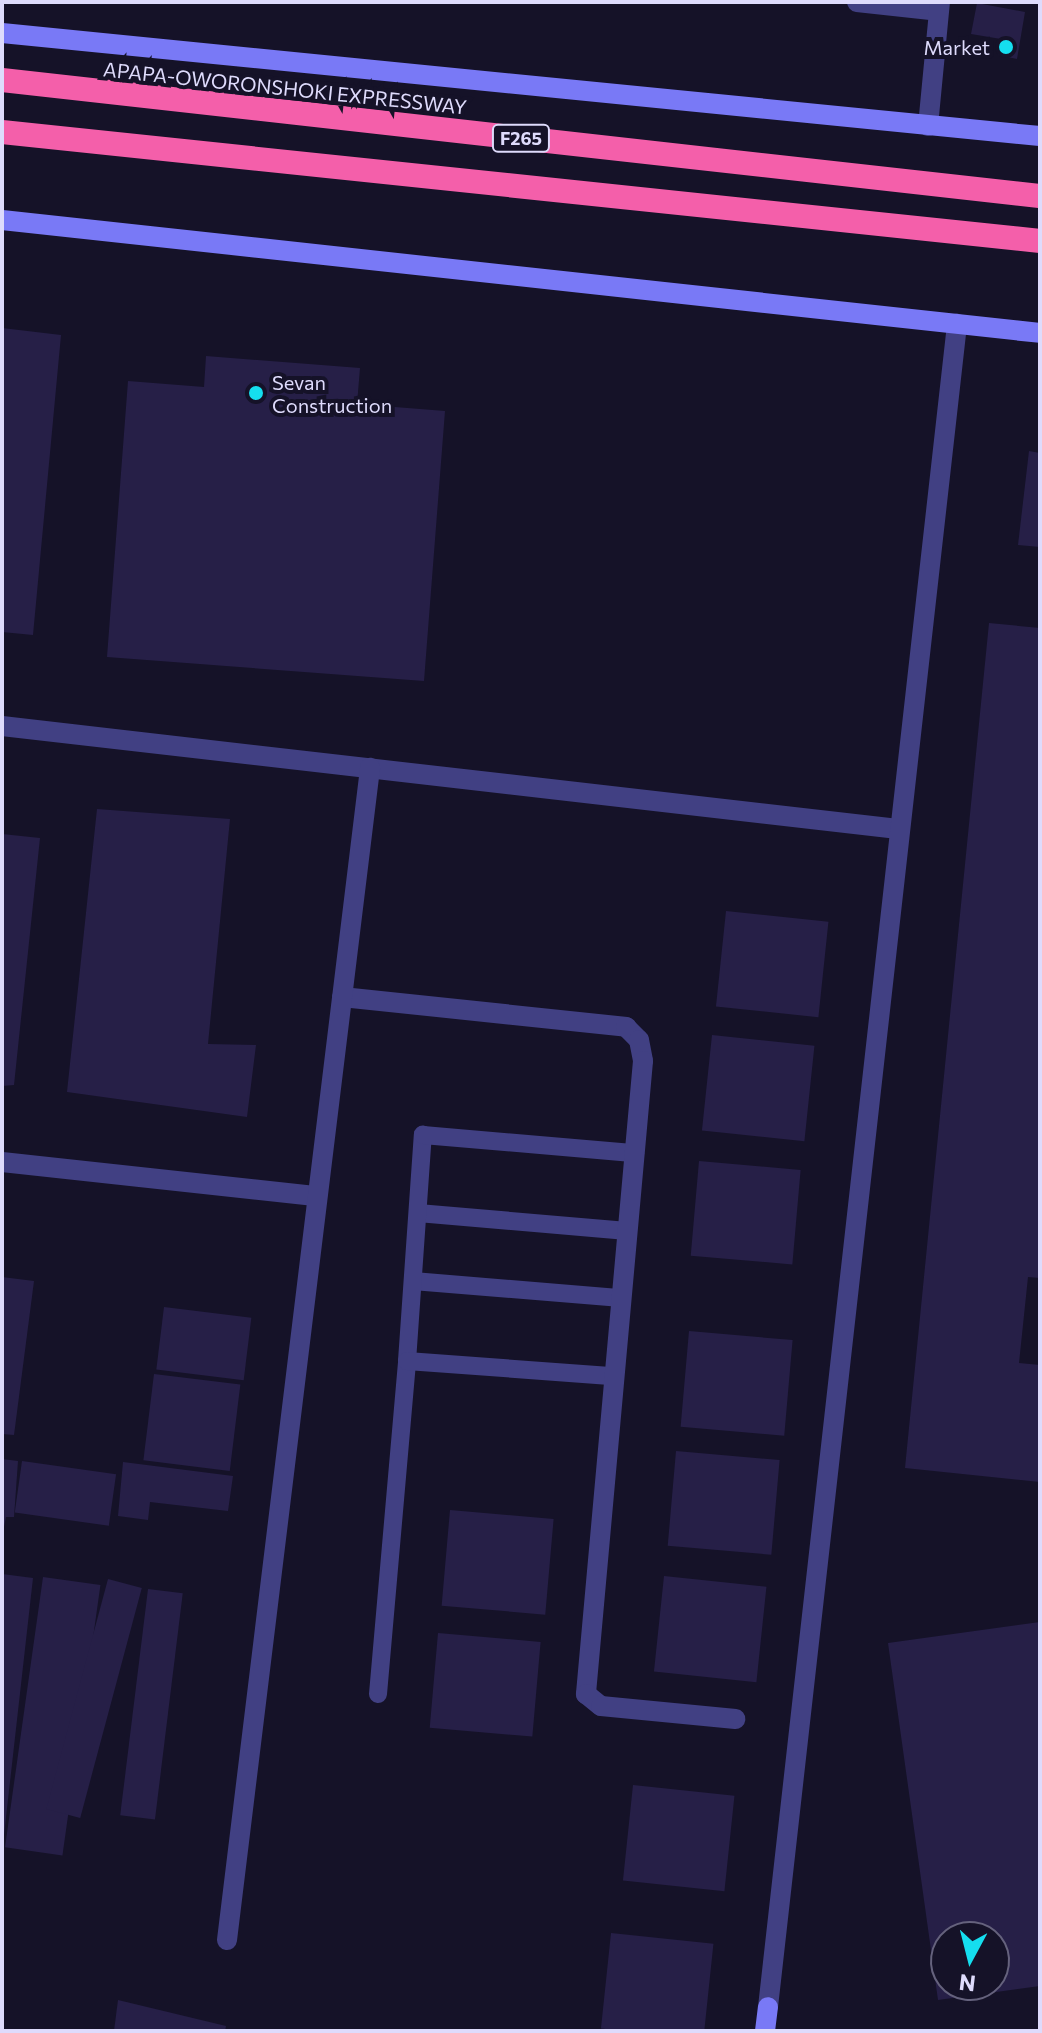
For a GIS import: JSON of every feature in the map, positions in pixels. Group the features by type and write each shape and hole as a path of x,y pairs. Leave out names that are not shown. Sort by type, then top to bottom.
{"highway":[{"name":"APAPA-OWORONSHOKI EXPRESSWAY","path":"2,80 1040,196"},
{"path":"2,132 1040,241"}],"main road":[{"name":"APAPA-OWORONSHOKI EXPRESSWAY","path":"2,33 1040,136"},
{"path":"2,220 1040,333"},
{"path":"765,2031 768,2007"}],"street":[{"path":"857,2 939,6 928,126"},
{"path":"768,2007 957,324"},
{"path":"2,726 898,829"},
{"path":"227,1940 370,768"},
{"path":"342,997 626,1027 639,1040 643,1061 586,1694 601,1706 735,1719"},
{"path":"2,1162 317,1196"}],"lane":[{"path":"378,1694 423,1135 635,1153"},
{"path":"418,1213 627,1231"},
{"path":"413,1281 621,1298"},
{"path":"407,1361 613,1376"}],"building":[{"path":"977,3 1025,12 1017,59 998,55 1001,39 971,34"},
{"path":"2,328 61,335 33,635 2,632"},
{"path":"206,356 360,368 357,404 445,411 424,681 107,657 128,381 204,387"},
{"path":"1029,451 1040,453 1040,547 1018,545"},
{"path":"989,623 1040,628 1040,1278 1028,1277 1019,1363 1040,1365 1040,1482 905,1468"},
{"path":"97,809 230,819 208,1044 256,1045 247,1117 67,1092"},
{"path":"2,834 40,838 14,1085 2,1086"},
{"path":"726,911 828,922 818,1017 716,1006"},
{"path":"712,1035 814,1046 804,1141 702,1130"},
{"path":"699,1161 801,1170 792,1265 691,1256"},
{"path":"2,1277 34,1281 14,1435 2,1434"},
{"path":"164,1307 251,1318 244,1380 156,1370"},
{"path":"689,1331 793,1340 784,1436 681,1427"},
{"path":"154,1374 240,1385 230,1471 143,1460"},
{"path":"676,1451 780,1460 771,1555 668,1546"},
{"path":"2,1459 18,1461 14,1517 6,1517 3,1532"},
{"path":"22,1461 116,1474 109,1526 15,1512"},
{"path":"123,1462 233,1476 228,1511 150,1502 148,1520 118,1516"},
{"path":"450,1510 554,1519 545,1615 442,1606"},
{"path":"2,1574 33,1578 4,1835 2,1835"},
{"path":"664,1576 766,1587 756,1682 654,1671"},
{"path":"43,1577 100,1585 62,1855 5,1847"},
{"path":"108,1579 142,1588 80,1818 46,1809"},
{"path":"148,1589 183,1593 155,1820 120,1815"},
{"path":"1040,1622 1040,1986 1010,1990 1010,1921 930,1921 930,1943 888,1643"},
{"path":"438,1633 541,1642 532,1737 430,1728"},
{"path":"633,1785 734,1796 724,1891 623,1880"},
{"path":"611,1933 713,1944 704,2031 601,2028"},
{"path":"118,2000 226,2026 225,2031 114,2031"}],"place":[{"name":"Market","path":"1006,47"},
{"name":"Sevan Construction","path":"256,393"}]}
